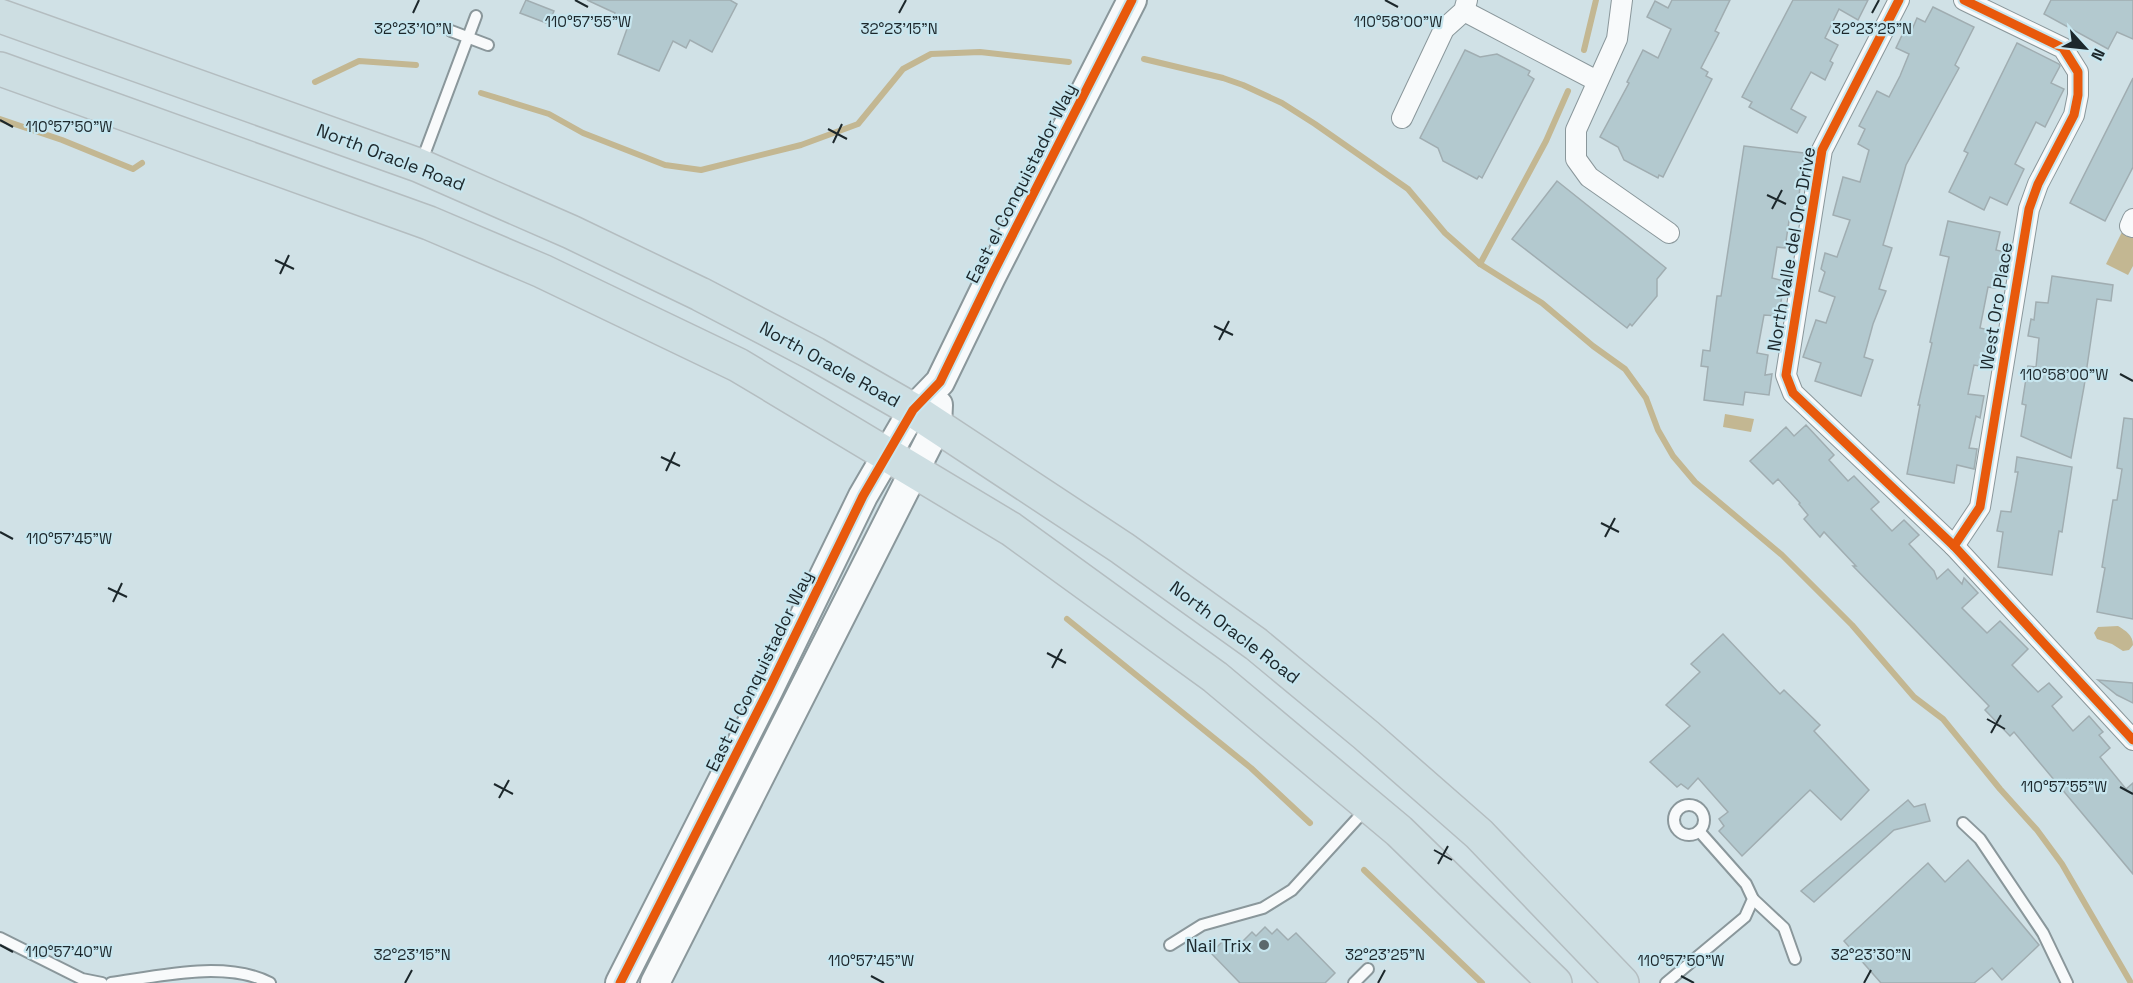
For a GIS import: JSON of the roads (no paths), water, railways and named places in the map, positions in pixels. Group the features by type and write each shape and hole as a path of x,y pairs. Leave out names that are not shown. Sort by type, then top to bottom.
{"highway":[{"name":"North Oracle Road","path":"0,16 420,166 571,231 700,294 815,354 925,418 1122,548 1256,644 1366,735 1479,834 1622,983"},
{"path":"0,69 429,222 542,271 738,365 1011,529 1215,677 1408,838 1555,983"}],"street":[{"name":"East el Conquistador Way","path":"940,382 1132,0"},
{"path":"1622,0 1617,39 1576,130 1576,159 1589,177 1669,233"},
{"name":"North Valle del Oro Drive","path":"1899,0 1822,150 1786,375 1793,393 1954,546 2133,740"},
{"name":"West Oro Place","path":"1954,546 1980,507 2029,209 2038,184 2074,115 2078,95 2078,72 2063,48 1964,0"},
{"path":"1402,118 1444,29 1465,5 1597,81"},
{"path":"2133,219 2130,226 2133,227"},
{"name":"East El Conquistador Way","path":"656,983 797,704 901,463 925,418 940,382"},
{"name":"East El Conquistador Way","path":"620,983 768,691 863,496 901,463"},
{"path":"768,691 797,704"}],"lane":[{"path":"420,166 476,16"},
{"path":"451,31 488,45"},
{"path":"1170,945 1203,925 1263,908 1292,890 1369,806"},
{"path":"1963,823 1980,839 2043,933 2067,983"},
{"path":"1699,831 1746,884 1753,899 1784,928 1795,958"},
{"path":"1666,983 1745,917 1753,899"},
{"path":"0,938 82,979 102,983"},
{"path":"1354,983 1368,969"},
{"path":"111,983 217,970 263,979 270,983"}],"waterway":[{"path":"1584,50 1596,0"},
{"path":"481,93 549,114 583,133 665,165 701,170 801,145 858,124 903,69 931,54 980,52 1069,62"},
{"path":"1144,59 1243,85 1282,103 1315,124 1408,189 1445,233 1480,264 1542,303 1593,346 1625,369 1646,398 1658,430 1673,456 1695,482 1782,555 1852,625 1914,697 1943,719 2037,830 2062,864 2131,983"},
{"path":"315,82 359,61 416,65"},
{"path":"1480,264 1546,141 1568,91"},
{"path":"0,119 62,140 133,169 142,163"},
{"path":"1067,619 1251,768 1310,823"},
{"path":"1364,870 1482,983"}],"place":[{"name":"Nail Trix","path":"1264,945"}]}
